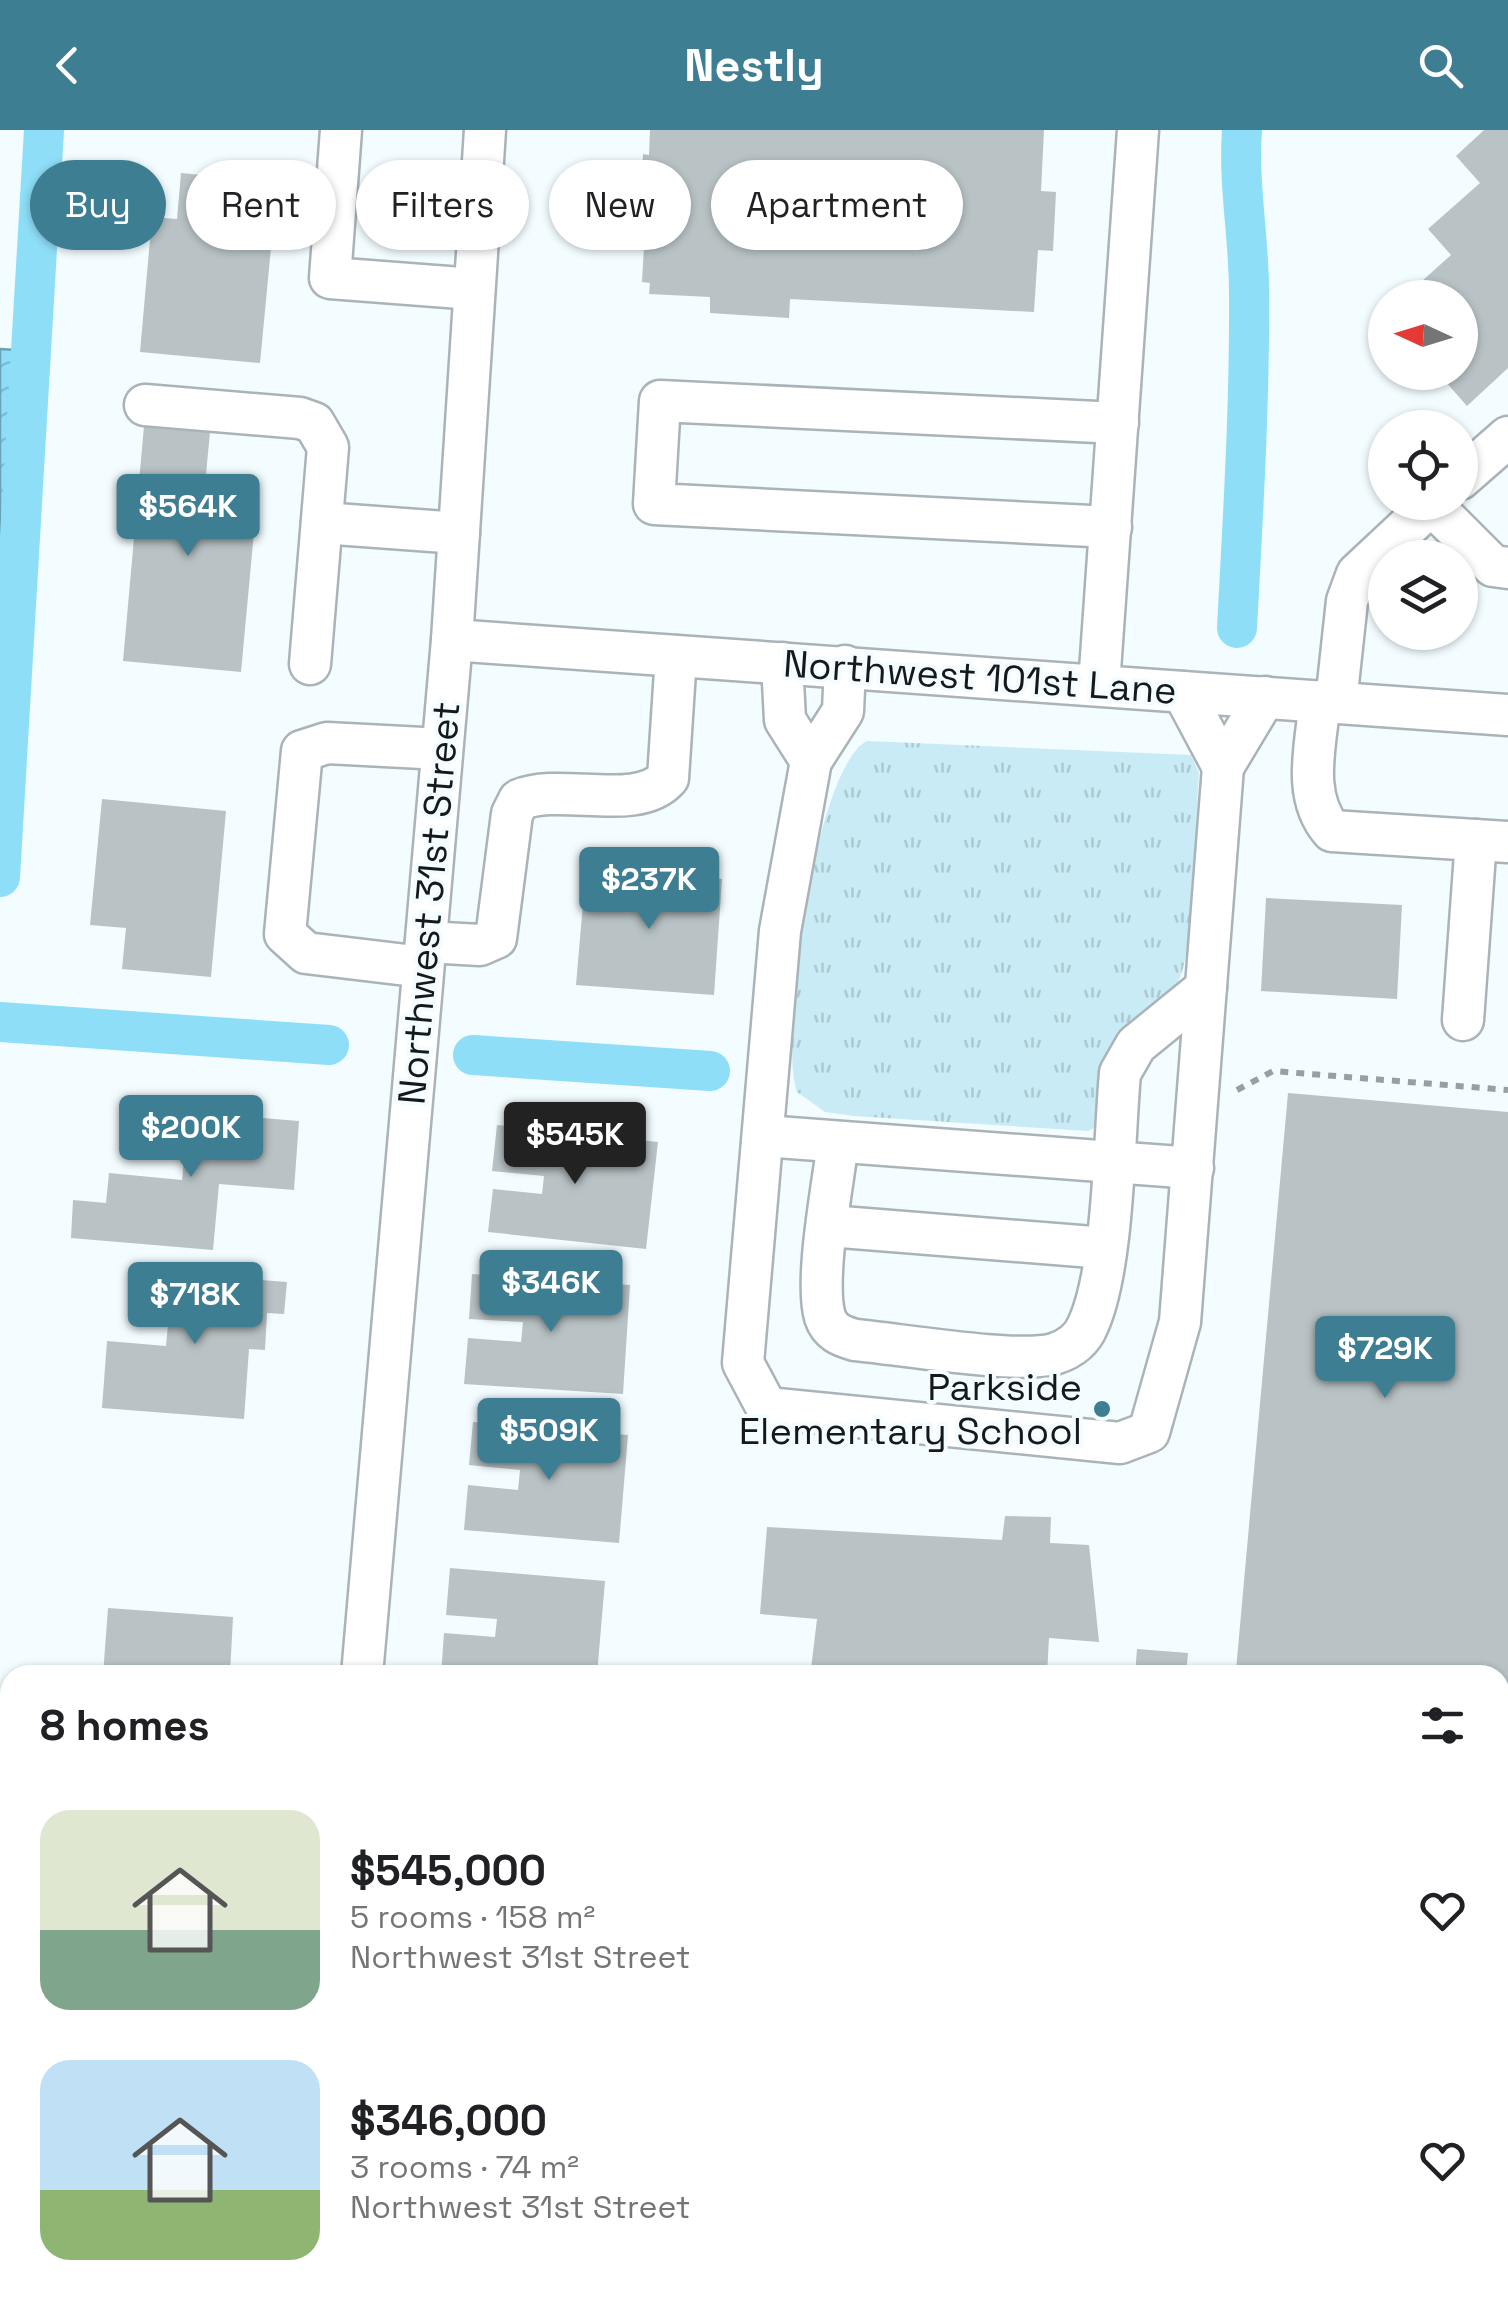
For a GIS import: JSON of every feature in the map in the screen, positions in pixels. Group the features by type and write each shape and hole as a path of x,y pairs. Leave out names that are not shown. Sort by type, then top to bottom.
{"street":[{"path":"340,130 330,278 474,290"},
{"name":"Northwest 31st Street","path":"363,1665 452,640 485,130"},
{"path":"1100,685 1138,130"},
{"path":"1110,527 654,504 660,401 1118,423"},
{"path":"145,405 300,418 314,423 328,448 310,664"},
{"path":"1478,463 1508,437"},
{"path":"1415,520 1357,574 1347,601 1313,788 1318,813 1332,831 1492,841 1463,1020"},
{"path":"1460,520 1492,566 1508,568"},
{"path":"322,523 458,533"},
{"name":"Northwest 101st Lane","path":"452,640 1508,715"},
{"path":"442,749 326,743 302,751 285,934 306,954 424,954 480,946 496,938 512,814 519,800 535,793 633,794 658,789 668,778 676,656"},
{"path":"782,663 785,720 811,761"},
{"path":"845,666 843,711 811,761 780,931 743,1363 767,1408 1120,1444 1149,1432 1180,1322 1223,767 1265,697"},
{"path":"1183,692 1223,767"},
{"path":"838,1142 823,1305 826,1320 836,1334 855,1340 1031,1357 1053,1354 1078,1341 1100,1288 1120,1073 1136,1045 1206,988"},
{"path":"764,1136 1193,1168"},
{"path":"829,1226 1105,1248"}],"path":[{"path":"1231,1093 1272,1071 1508,1090"}],"green space":[{"path":"867,741 1191,755 1199,773 1192,911 1185,963 1171,991 1117,1040 1105,1066 1096,1127 1088,1131 854,1116 825,1112 797,1092 792,1063 793,1018 805,906 831,799 848,761"}],"water":[{"path":"0,349 31,351 11,691 0,687"}],"building":[{"path":"650,130 1044,130 1041,191 1056,192 1053,251 1038,250 1034,312 790,299 789,318 710,313 710,297 649,294 650,283 642,282 644,250 691,250 691,160 643,160 643,154 649,155"},
{"path":"1484,130 1508,130 1508,368 1467,406 1453,390 1478,390 1478,280 1423,280 1451,255 1428,229 1480,183 1456,156"},
{"path":"181,173 186,173 186,250 271,250 260,363 140,352 149,250 166,250 166,218 177,219"},
{"path":"144,426 210,432 205,485 258,489 241,672 123,661"},
{"path":"102,799 226,811 211,977 122,969 126,928 90,925"},
{"path":"586,868 722,879 714,995 576,985"},
{"path":"1266,898 1402,905 1397,999 1261,991"},
{"path":"1288,1093 1508,1112 1508,1665 1236,1665"},
{"path":"154,1109 299,1121 294,1190 219,1184 213,1250 71,1238 73,1200 106,1203 109,1173 182,1180 185,1150 151,1147"},
{"path":"497,1125 658,1142 646,1249 488,1232 493,1189 542,1194 544,1176 492,1171"},
{"path":"152,1272 287,1282 284,1314 267,1313 265,1350 249,1349 244,1419 102,1408 107,1341 166,1346 169,1313 149,1312"},
{"path":"472,1274 630,1285 623,1394 464,1384 468,1338 521,1342 523,1322 469,1319"},
{"path":"473,1422 628,1435 619,1543 464,1530 468,1485 518,1490 520,1470 469,1465"},
{"path":"1005,1516 1051,1517 1050,1543 1089,1545 1099,1642 1049,1638 1048,1665 811,1665 817,1619 760,1614 767,1527 1002,1540"},
{"path":"450,1568 605,1581 598,1665 442,1665 444,1633 495,1637 497,1619 446,1615"},
{"path":"108,1608 233,1617 230,1665 104,1665"},
{"path":"1137,1649 1188,1653 1187,1665 1136,1665"}],"waterway":[{"path":"0,877 44,130"},
{"path":"1237,628 1249,333 1242,130"},
{"path":"0,1022 329,1045"},
{"path":"473,1055 710,1071"}],"place":[{"name":"Parkside Elementary School","path":"1102,1409"}]}
